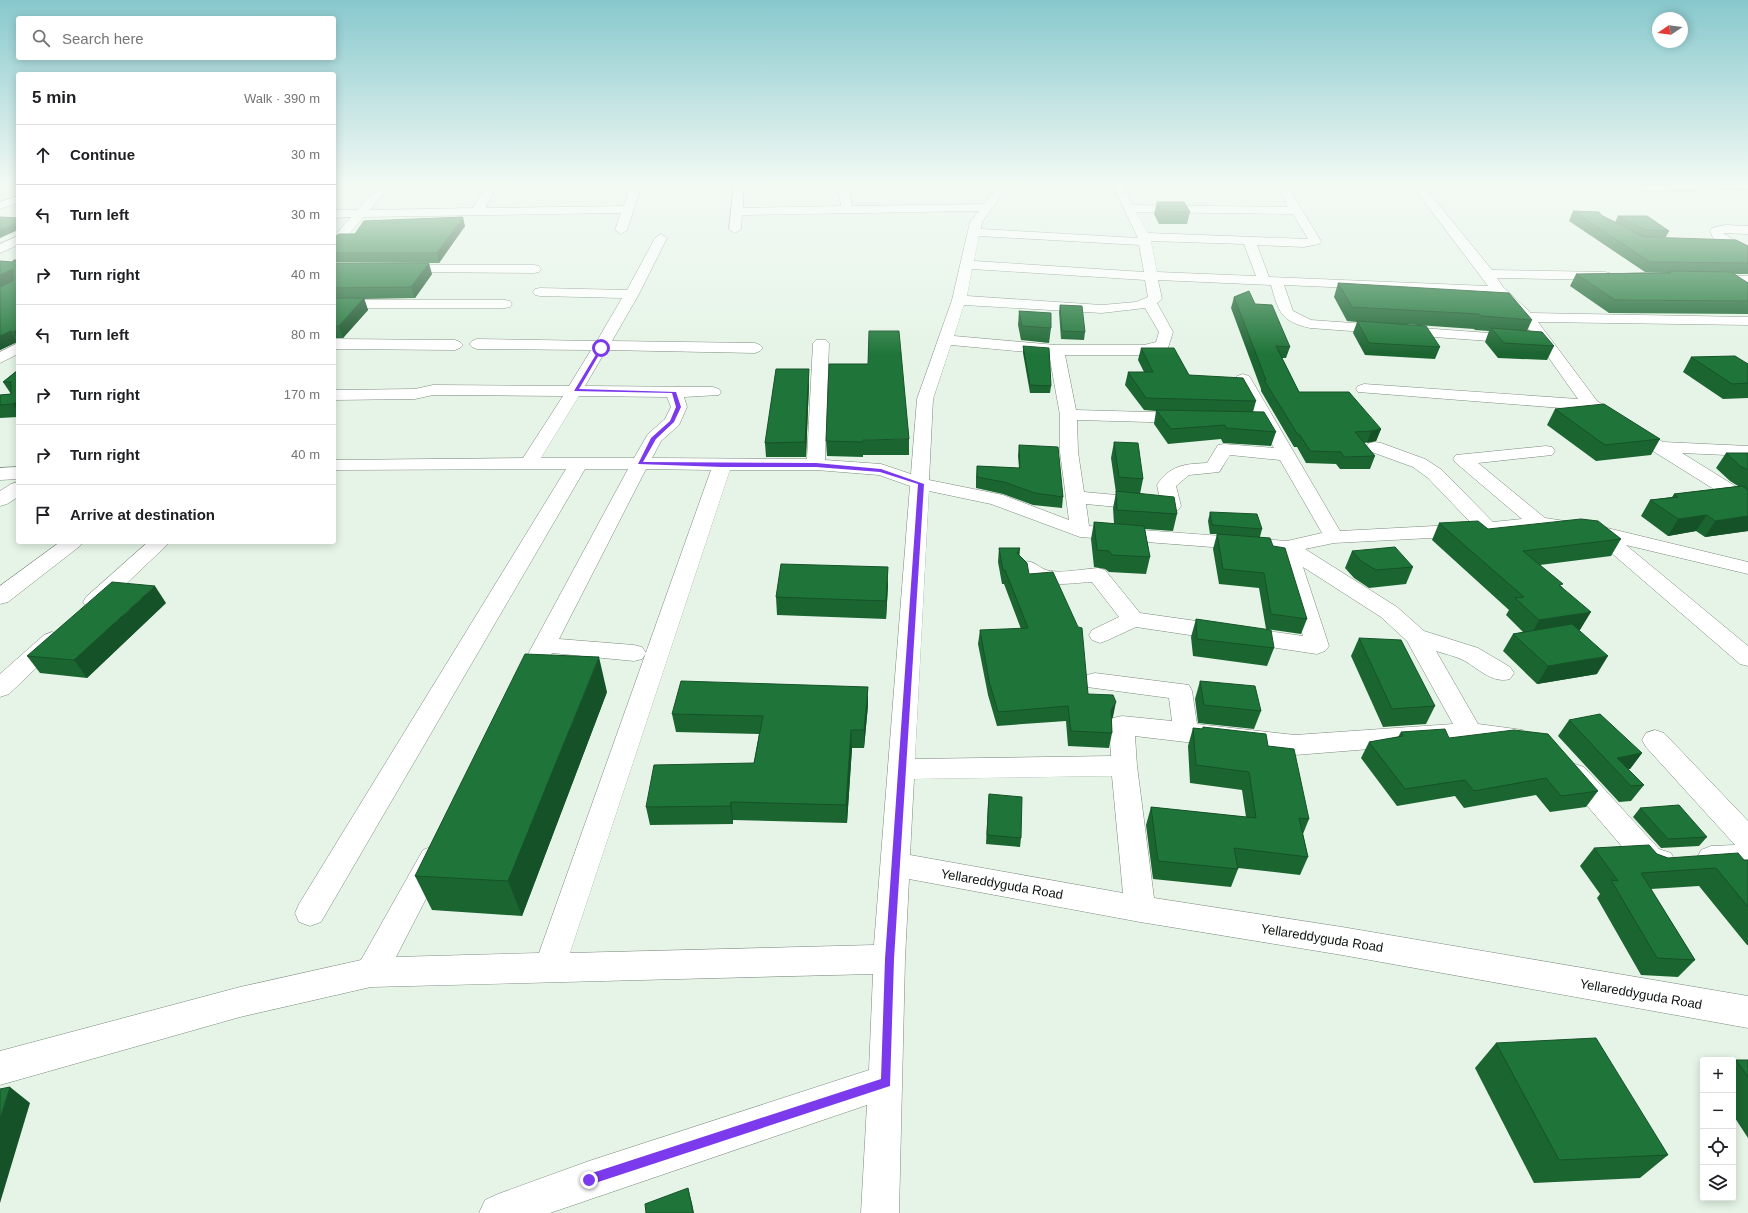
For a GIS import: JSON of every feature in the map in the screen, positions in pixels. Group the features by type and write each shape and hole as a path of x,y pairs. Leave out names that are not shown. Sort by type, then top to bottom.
{"street":[{"path":"0,250 16,241"},
{"path":"529,463 601,348 632,294 660,241"},
{"path":"880,1213 886,1082 889,959 921,484 925,399 959,300 971,241"},
{"path":"959,300 1102,309 1138,306 1155,299 1152,276 1144,241"},
{"path":"1208,241 1304,243 1315,241"},
{"path":"1249,241 1287,314 1296,320 1310,324 1544,341"},
{"path":"1461,241 1488,274 1498,290 1527,317 1591,405 1748,502"},
{"path":"1726,241 1748,254"},
{"path":"1710,244 1733,245"},
{"path":"967,265 1152,276 1498,290"},
{"path":"388,268 534,269"},
{"path":"1488,274 1622,277"},
{"path":"1701,279 1748,280"},
{"path":"540,292 632,294"},
{"path":"945,340 1056,350 1144,350 1163,345 1166,332 1149,302"},
{"path":"336,304 505,304"},
{"path":"1527,317 1748,321"},
{"path":"816,465 821,343"},
{"path":"336,344 455,344"},
{"path":"477,344 601,348 755,348"},
{"path":"1056,350 1068,415 1069,452 1077,497 1080,531"},
{"path":"1243,378 1288,454 1334,537"},
{"path":"1364,388 1591,405"},
{"path":"336,395 414,394 433,390 713,392"},
{"path":"515,701 654,438 673,421 679,407 674,392"},
{"path":"1068,415 1204,418"},
{"path":"1244,419 1268,420"},
{"path":"1375,447 1419,463 1435,474 1488,529"},
{"path":"1659,447 1748,451"},
{"path":"1077,497 1171,506 1166,485 1184,470 1213,468 1224,449 1288,454"},
{"path":"1539,523 1462,459 1546,451"},
{"path":"310,913 579,463"},
{"path":"336,465 640,463 816,465 881,470 921,484 996,499 1080,531 1287,547 1334,537 1488,529 1539,523 1599,532 1748,568"},
{"path":"550,967 722,465"},
{"path":"0,474 16,473"},
{"path":"0,500 16,489"},
{"path":"1599,532 1748,658"},
{"path":"0,597 70,544"},
{"path":"0,688 158,544"},
{"path":"1100,635 1133,619 1317,646 1287,547"},
{"path":"1287,547 1389,612 1416,636 1470,732"},
{"path":"1027,567 1046,578 1098,575 1133,619"},
{"path":"1416,636 1470,654 1502,673"},
{"path":"544,645 634,653"},
{"path":"1095,681 1180,691 1186,732"},
{"path":"1140,909 1124,766 1122,725 1295,745 1470,732 1537,740"},
{"path":"1655,740 1748,840"},
{"path":"1560,758 1653,862 1748,856"},
{"path":"902,769 1124,766"},
{"path":"371,972 445,835"},
{"name":"Yellareddyguda Road","path":"896,865 1140,909 1342,941 1748,1012"},
{"path":"0,1068 240,1002 371,972 889,959"},
{"path":"498,1213 596,1177 886,1082"}],"building":[{"path":"336,241 446,241 437,253 336,253"},
{"path":"1618,241 1737,241 1748,246 1748,263 1650,262"},
{"path":"16,260 16,330 0,336 0,287 13,281 13,269 0,275 0,261 12,262"},
{"path":"336,263 429,263 411,287 336,288"},
{"path":"1668,271 1731,272 1748,283 1748,301 1615,300 1576,274 1671,273"},
{"path":"1338,283 1509,293 1532,320 1481,316 1479,314 1352,307"},
{"path":"1249,291 1255,304 1272,305 1290,347 1276,346 1299,392 1349,392 1381,429 1355,432 1375,456 1344,457 1341,452 1310,451 1300,435 1298,435 1264,380 1266,380 1234,297"},
{"path":"336,298 364,298 339,326 336,326"},
{"path":"1060,305 1082,306 1085,332 1062,331"},
{"path":"1019,311 1051,313 1051,328 1022,326"},
{"path":"1357,321 1426,326 1440,347 1369,343"},
{"path":"1491,328 1542,332 1554,346 1504,343"},
{"path":"869,331 899,331 909,439 863,440 863,442 826,441 829,364 868,364"},
{"path":"1023,346 1049,348 1051,386 1030,385"},
{"path":"1141,348 1174,348 1189,375 1243,378 1256,401 1146,398 1128,372 1153,372"},
{"path":"1735,356 1748,364 1748,383 1732,384 1691,357"},
{"path":"776,369 809,369 805,442 765,443"},
{"path":"16,372 16,402 13,404 0,405 0,395 11,394 11,382 3,382"},
{"path":"1604,404 1660,439 1605,445 1555,409"},
{"path":"1156,410 1264,412 1276,432 1226,428 1225,425 1171,429"},
{"path":"1114,442 1138,443 1143,479 1119,477"},
{"path":"1019,445 1058,447 1063,497 1035,493 1004,482 977,477 977,466 1020,468"},
{"path":"1726,453 1748,453 1748,470 1740,466"},
{"path":"1742,486 1748,490 1748,516 1715,521 1707,515 1678,519 1650,500 1678,497 1674,494"},
{"path":"1116,491 1174,497 1177,514 1117,510"},
{"path":"1210,512 1257,514 1262,529 1212,525"},
{"path":"1581,519 1598,521 1621,539 1523,551 1563,584 1559,585 1591,612 1539,620 1515,598 1524,597 1439,523 1478,521 1488,529"},
{"path":"1094,522 1144,526 1150,557 1112,555 1109,551 1097,550"},
{"path":"1217,534 1270,538 1273,546 1285,548 1307,619 1271,614 1264,573 1223,569"},
{"path":"1395,547 1413,567 1376,570 1361,561 1352,551"},
{"path":"999,548 1020,548 1017,553 1027,563 1029,574 1053,572 1078,627 1082,628 1088,694 1113,695 1116,702 1111,710 1112,733 1071,731 1068,706 998,712 989,681 980,630 1028,628 1005,570 1003,570"},
{"path":"781,564 888,567 886,601 776,597"},
{"path":"112,582 155,586 74,660 27,656"},
{"path":"1196,619 1271,630 1274,648 1197,639"},
{"path":"1572,624 1608,656 1548,666 1513,634"},
{"path":"1359,638 1401,640 1435,706 1392,709"},
{"path":"525,654 599,657 508,881 415,876"},
{"path":"681,681 868,687 864,730 851,730 846,805 731,802 730,806 646,807 654,765 754,763 763,716 672,714"},
{"path":"1200,681 1255,686 1261,711 1204,705"},
{"path":"1600,714 1642,753 1617,758 1644,785 1631,786 1569,720"},
{"path":"1203,727 1266,734 1268,746 1294,749 1309,819 1299,818 1308,857 1234,848 1238,869 1158,861 1151,807 1256,818 1249,772 1196,765 1193,728 1203,729"},
{"path":"1445,729 1449,738 1514,730 1548,734 1598,791 1561,796 1546,778 1474,791 1465,780 1405,789 1369,742 1403,736 1401,732"},
{"path":"989,794 1022,797 1021,838 987,835"},
{"path":"1679,805 1707,837 1668,839 1640,808"},
{"path":"1649,845 1657,854 1668,858 1738,853 1744,860 1748,860 1748,907 1716,868 1641,873 1695,960 1657,958 1611,880 1618,881 1594,848"},
{"path":"1596,1038 1668,1155 1559,1160 1496,1043"},
{"path":"1736,1060 1748,1060 1748,1077"},
{"path":"10,1087 0,1118 0,1089"},
{"path":"688,1188 693,1213 646,1213 645,1204"}],"route":[{"path":"589,1180 886,1082 889,959 921,484 881,470 816,465 640,463 654,438 673,421 679,407 674,392 576,390 601,348"}]}
